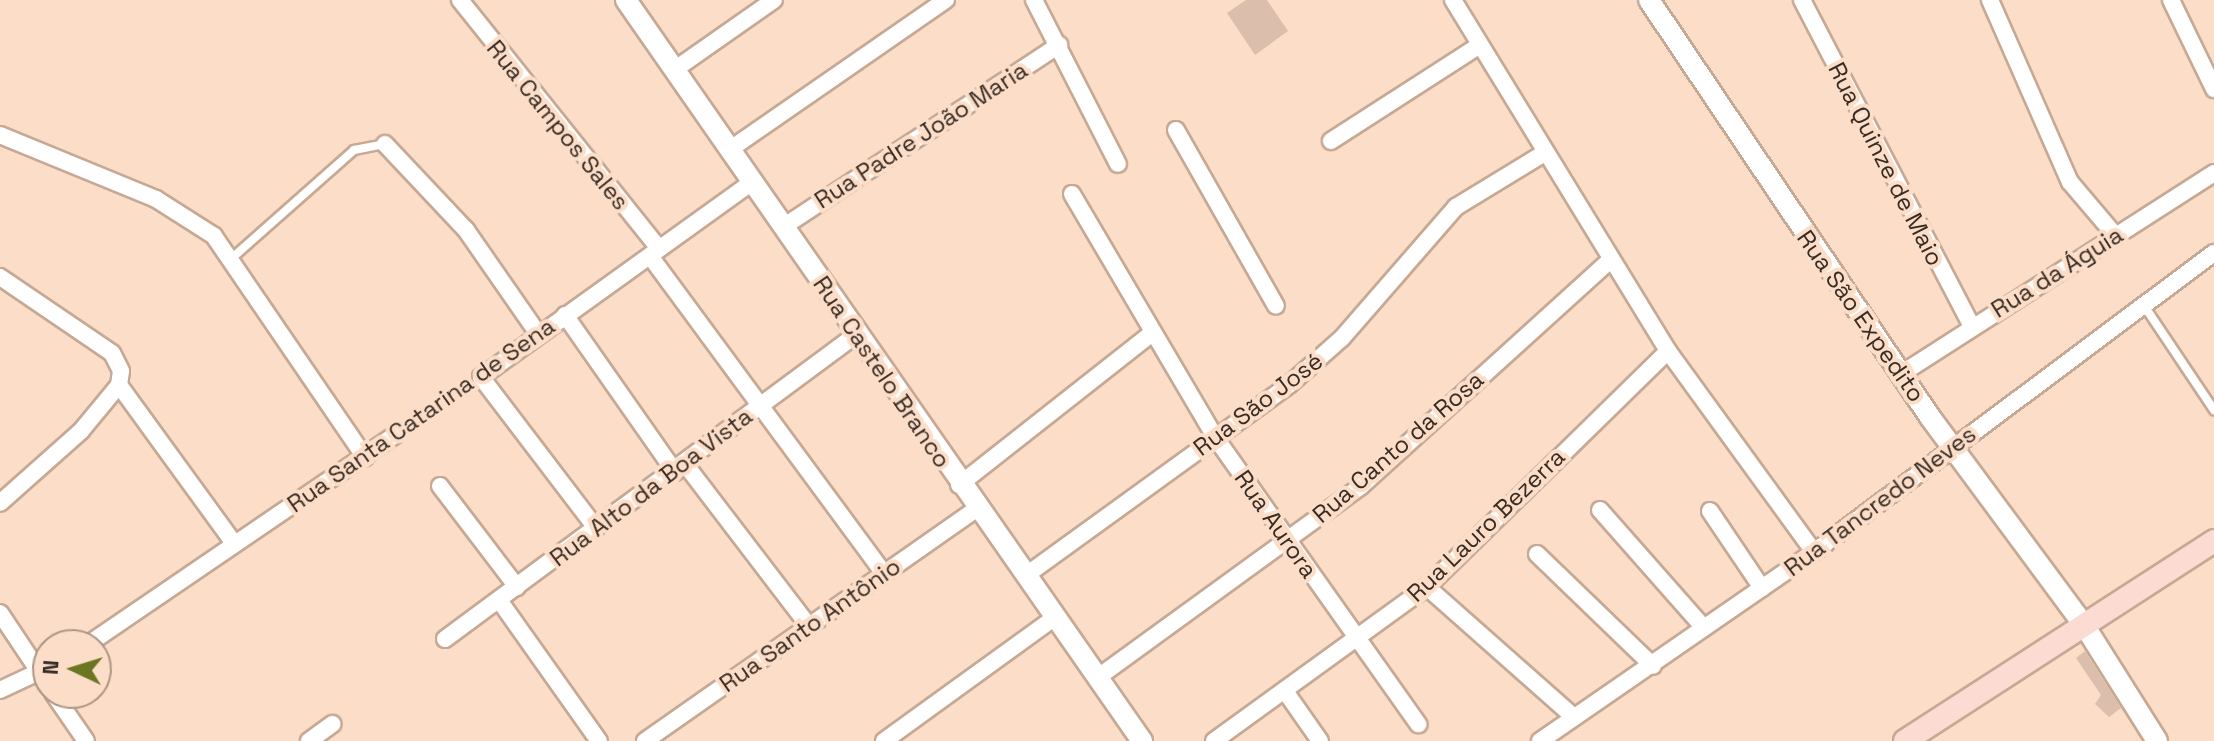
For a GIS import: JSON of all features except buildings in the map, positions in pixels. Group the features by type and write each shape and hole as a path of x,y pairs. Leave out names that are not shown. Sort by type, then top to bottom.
{"main road":[{"path":"1905,741 2214,541"}],"street":[{"name":"Rua Campos Sales","path":"460,0 654,252 759,406 884,573"},
{"name":"Rua Castelo Branco","path":"626,0 959,485 1097,678 1135,738"},
{"path":"674,70 774,0"},
{"path":"729,150 946,0"},
{"path":"1034,0 1118,164"},
{"path":"1453,0 1668,351 1814,552"},
{"name":"Rua São Expedito","path":"1649,0 1901,374 2084,625 2157,741"},
{"name":"Rua Quinze de Maio","path":"1802,0 1972,326"},
{"path":"1990,0 2070,182 2115,235"},
{"path":"2171,0 2214,89"},
{"name":"Rua Padre João Maria","path":"783,227 1059,45"},
{"path":"1331,141 1480,45"},
{"path":"1176,130 1276,306"},
{"path":"0,135 156,199 214,236 232,258 365,457"},
{"path":"385,144 466,230 537,332"},
{"name":"Rua São José","path":"1025,576 1215,437 1342,338 1456,207 1546,152"},
{"name":"Rua da Águia","path":"1901,374 2214,173"},
{"name":"Rua Santa Catarina de Sena","path":"481,377 537,332 752,182"},
{"name":"Rua Aurora","path":"1072,194 1151,334 1215,437 1418,724"},
{"name":"Rua Tancredo Neves","path":"1540,741 1653,666 1814,552 2214,253"},
{"name":"Rua Canto da Rosa","path":"1097,678 1361,486 1611,259"},
{"path":"0,277 112,353 119,385 234,543"},
{"path":"565,315 680,468 809,626"},
{"name":"Rua Alto da Boa Vista","path":"445,639 857,334"},
{"path":"959,485 1151,334"},
{"name":"Rua Lauro Bezerra","path":"1214,741 1427,587 1668,351"},
{"path":"481,377 596,528"},
{"path":"0,503 71,440 119,385"},
{"name":"Rua Santa Catarina de Sena","path":"110,629 395,435"},
{"path":"440,486 517,587"},
{"name":"Rua Santo Antônio","path":"645,741 976,509"},
{"path":"1600,510 1704,628"},
{"path":"1710,511 1762,588"},
{"path":"1537,554 1653,666"},
{"path":"1427,587 1574,717"},
{"path":"499,600 599,741"},
{"path":"0,613 32,657"},
{"path":"884,741 1054,618"},
{"path":"0,690 32,679"},
{"path":"1285,691 1320,741"},
{"path":"64,709 86,741"},
{"path":"309,741 332,724"}],"lane":[{"path":"232,258 354,150 385,144"},
{"path":"2143,304 2214,410"}],"path":[{"name":"Rua Santa Catarina de Sena","path":"395,435 481,377"}]}
